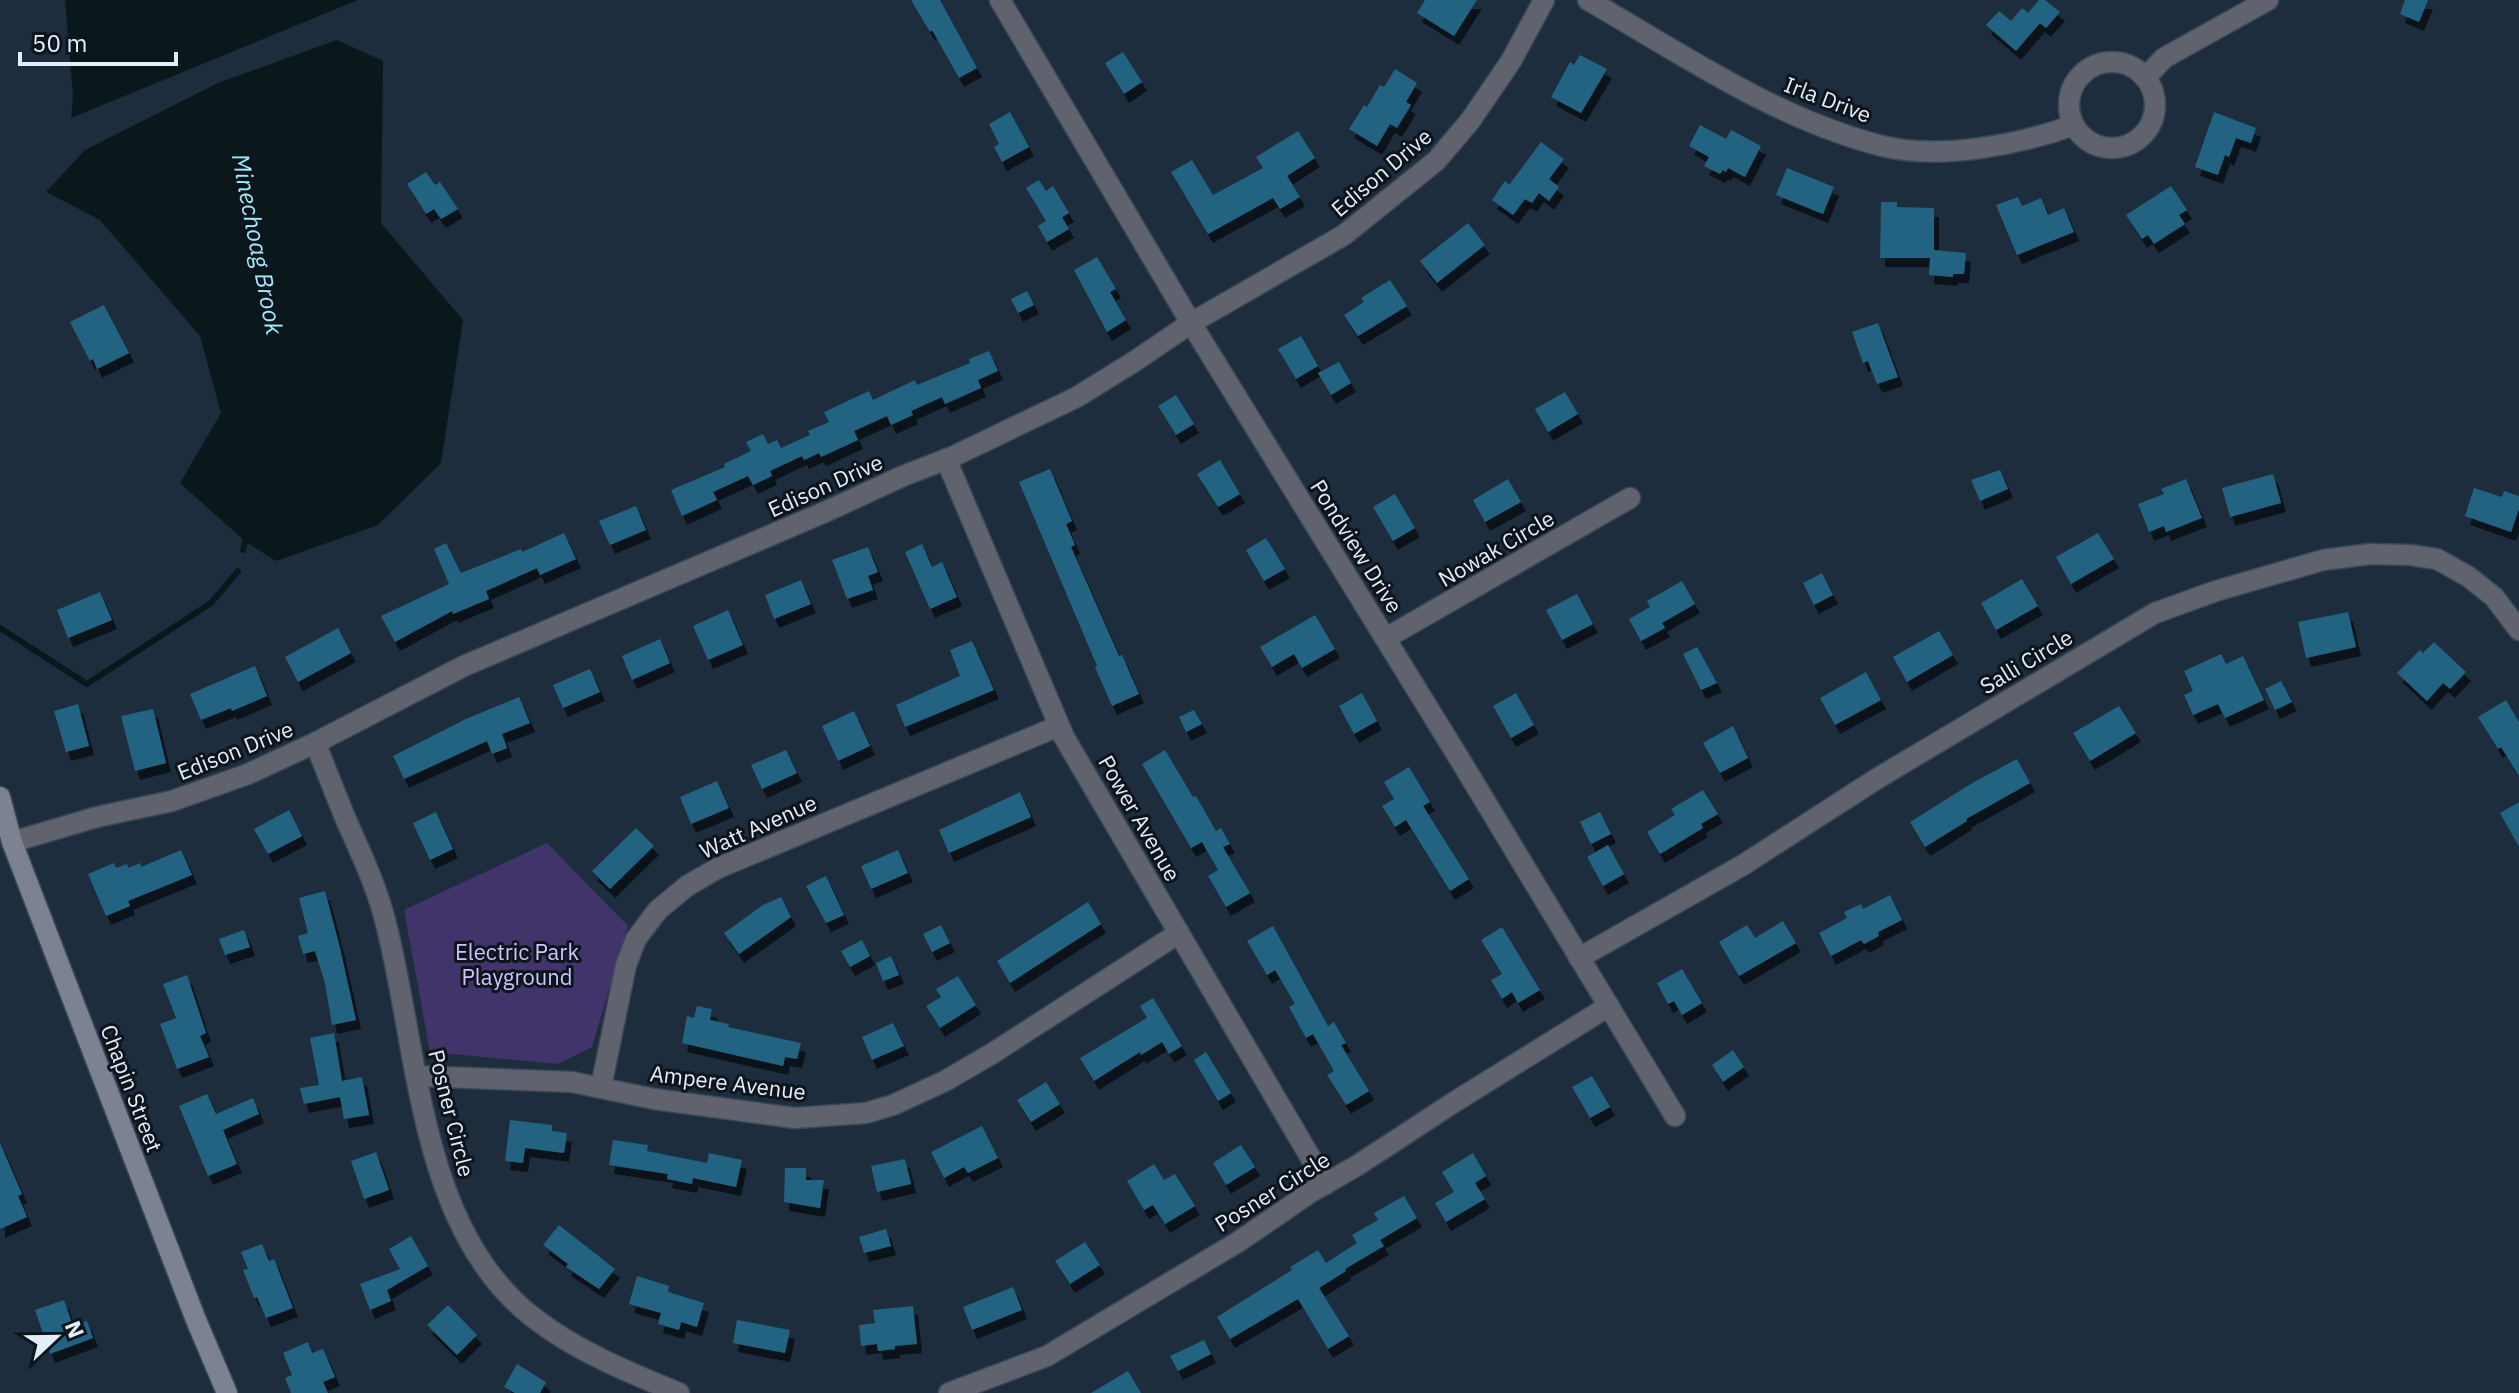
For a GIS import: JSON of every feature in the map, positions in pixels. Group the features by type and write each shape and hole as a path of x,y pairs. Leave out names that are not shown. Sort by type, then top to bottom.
{"main road":[{"name":"Chapin Street","path":"0,797 12,842 227,1393"}],"street":[{"name":"Pondview Drive","path":"1000,0 1191,323 1675,1116"},
{"name":"Edison Drive","path":"12,842 97,817 172,801 248,774 464,666 811,519 1077,397 1191,323 1344,235 1436,161 1511,61 1544,0"},
{"name":"Irla Drive","path":"1588,0 1746,92 1824,126 1884,146 1933,151 1992,148 2045,136 2074,125"},
{"path":"2145,78 2164,58 2268,0"},
{"path":"2115,62 2127,65 2145,78 2154,99 2154,110 2152,121 2138,140 2129,145 2108,148 2088,141 2074,125 2069,103 2071,92 2075,81 2093,66 2115,62"},
{"name":"Power Avenue","path":"946,459 1059,726 1326,1184"},
{"name":"Nowak Circle","path":"1386,638 1630,498"},
{"name":"Salli Circle","path":"1579,958 1743,865 1890,771 2143,620 2216,591 2323,560 2370,554 2410,555 2437,559 2469,577 2494,597 2519,630"},
{"name":"Watt Avenue","path":"601,1087 626,965 636,939 658,910 687,886 718,868 1059,726"},
{"name":"Posner Circle","path":"315,743 376,885 391,943 429,1136 450,1202 473,1245 506,1293 533,1318 567,1340 679,1393"},
{"name":"Ampere Avenue","path":"416,1076 572,1082 654,1099 795,1118 866,1113 893,1105 945,1081 1179,933"},
{"name":"Posner Circle","path":"949,1393 1047,1356 1238,1242 1609,1006"}],"green space":[{"name":"Electric Park Playground","path":"547,843 628,926 592,1047 558,1064 430,1052 404,910"}],"water":[{"path":"65,0 358,0 71,118 73,96"},
{"path":"337,40 383,61 381,223 463,320 441,463 378,525 276,561 246,542 180,483 221,413 200,336 100,220 46,192 85,150 218,83"}],"building":[{"path":"911,0 940,0 977,68 959,78"},
{"path":"1425,0 1477,0 1454,36 1417,13"},
{"path":"2039,0 2045,0 2060,12 2046,28 2040,23 2016,51 1986,25 1999,11 2011,21 2022,8 2028,13"},
{"path":"2405,0 2428,0 2419,22 2400,14"},
{"path":"1123,52 1142,82 1124,94 1105,63"},
{"path":"1580,55 1607,69 1581,113 1551,97 1570,62 1574,65"},
{"path":"1395,69 1417,83 1406,102 1411,105 1397,128 1390,124 1377,146 1349,129 1364,105 1367,107 1380,85 1384,87"},
{"path":"1010,112 1029,147 1002,162 994,147 999,144 989,124"},
{"path":"2214,112 2256,128 2251,143 2236,138 2229,157 2225,155 2218,175 2195,167"},
{"path":"1700,125 1726,139 1731,130 1761,146 1745,177 1728,168 1720,174 1704,166 1709,157 1689,146"},
{"path":"1298,131 1315,158 1287,176 1300,197 1280,209 1273,198 1208,234 1171,172 1192,160 1213,195 1263,168 1256,157"},
{"path":"1541,142 1564,159 1549,179 1559,187 1549,201 1539,193 1532,203 1525,199 1513,215 1492,200 1505,181 1509,185"},
{"path":"1787,168 1834,187 1823,214 1776,195"},
{"path":"426,172 435,185 440,182 458,209 441,219 434,209 426,214 407,184"},
{"path":"1039,180 1046,191 1053,186 1069,213 1062,217 1069,229 1047,242 1038,226 1046,221 1026,188"},
{"path":"2171,186 2187,210 2179,215 2185,224 2154,244 2148,235 2142,239 2126,215"},
{"path":"2018,197 2022,206 2041,198 2048,215 2064,208 2074,232 2017,255 1996,205"},
{"path":"1881,202 1897,202 1897,207 1934,208 1934,250 1966,253 1964,274 1953,274 1953,277 1929,275 1930,258 1880,258"},
{"path":"1468,223 1485,245 1437,283 1420,261"},
{"path":"1097,257 1116,289 1110,292 1126,320 1107,332 1074,270"},
{"path":"1390,280 1407,306 1358,336 1344,315 1364,302 1361,298"},
{"path":"1027,291 1034,305 1018,313 1011,299"},
{"path":"104,305 129,353 97,369 70,322"},
{"path":"1878,323 1898,377 1877,384 1868,361 1863,363 1852,332"},
{"path":"1301,336 1318,366 1296,379 1278,349"},
{"path":"989,351 998,371 978,380 981,388 945,404 942,397 911,411 913,415 891,425 887,416 854,431 858,440 821,457 819,453 804,460 802,456 770,471 772,476 753,485 748,476 713,492 717,500 682,516 671,490 725,467 724,464 751,451 746,442 763,434 768,444 777,440 781,448 829,422 824,412 869,391 873,400 915,380 917,385 970,363 969,359"},
{"path":"1339,362 1351,383 1331,395 1318,373"},
{"path":"1565,392 1578,414 1548,432 1535,409"},
{"path":"1176,395 1194,424 1176,435 1158,406"},
{"path":"1220,460 1240,494 1218,507 1197,474"},
{"path":"1050,469 1072,521 1066,524 1075,545 1071,547 1139,694 1112,706 1019,482"},
{"path":"2000,470 2008,489 1980,501 1971,480"},
{"path":"2273,474 2281,503 2230,517 2222,488"},
{"path":"1508,479 1521,502 1485,522 1473,500"},
{"path":"2186,479 2202,518 2166,532 2164,526 2149,532 2138,504 2164,494 2161,489"},
{"path":"2474,488 2502,497 2504,491 2519,496 2519,509 2511,532 2465,516"},
{"path":"1395,494 1415,528 1393,541 1373,507"},
{"path":"636,506 646,530 610,545 599,521"},
{"path":"564,533 576,559 540,575 537,568 486,591 489,599 453,614 452,611 395,642 381,616 449,584 434,549 446,543 461,573 521,549 522,552"},
{"path":"2098,533 2114,559 2071,584 2056,557"},
{"path":"1266,538 1285,569 1264,581 1246,550"},
{"path":"922,544 932,567 942,562 957,597 930,609 905,552"},
{"path":"868,547 878,572 868,576 873,590 847,599 832,560"},
{"path":"1822,573 1833,595 1814,605 1803,583"},
{"path":"2022,579 2038,606 1996,630 1981,603"},
{"path":"801,580 811,604 774,619 765,595"},
{"path":"1682,581 1695,604 1662,623 1665,628 1641,641 1629,619 1650,607 1647,601"},
{"path":"100,592 112,620 68,638 57,610"},
{"path":"1577,594 1593,624 1562,640 1546,610"},
{"path":"728,610 743,645 708,660 693,626"},
{"path":"2348,612 2356,647 2306,658 2298,622"},
{"path":"1315,615 1335,649 1302,668 1294,654 1272,667 1260,647"},
{"path":"338,628 351,653 298,682 285,657"},
{"path":"1939,631 1953,655 1907,682 1893,657"},
{"path":"660,639 670,663 632,680 622,656"},
{"path":"972,641 994,690 905,727 896,705 960,676 950,650"},
{"path":"2434,642 2466,672 2450,689 2443,683 2427,701 2397,673 2420,650 2423,653"},
{"path":"1697,647 1717,683 1701,690 1683,654"},
{"path":"2221,654 2226,664 2243,656 2264,700 2225,718 2218,704 2193,715 2184,695 2193,691 2184,671"},
{"path":"255,666 267,696 201,720 190,694"},
{"path":"590,669 600,692 563,708 553,685"},
{"path":"1866,672 1881,700 1835,725 1820,698"},
{"path":"2281,681 2292,702 2275,710 2265,689"},
{"path":"1362,693 1377,721 1354,734 1339,706"},
{"path":"1516,693 1534,725 1511,738 1493,706"},
{"path":"519,697 530,723 502,734 507,748 492,754 487,741 404,779 393,756 466,719"},
{"path":"2506,700 2519,722 2519,776 2478,717"},
{"path":"78,704 89,746 66,752 54,711"},
{"path":"2119,706 2136,733 2090,761 2073,733"},
{"path":"153,709 166,763 135,771 121,716"},
{"path":"1194,710 1202,724 1186,732 1179,717"},
{"path":"854,711 870,746 838,761 822,726"},
{"path":"1733,726 1748,758 1720,773 1703,743"},
{"path":"786,750 797,773 762,789 751,765"},
{"path":"1165,750 1216,831 1221,828 1230,844 1223,847 1250,893 1226,907 1208,876 1218,870 1202,842 1191,848 1142,764"},
{"path":"2017,759 2030,783 1966,819 1925,847 1910,822"},
{"path":"1409,767 1430,802 1423,806 1469,879 1450,891 1406,820 1395,827 1382,806 1394,799 1384,782"},
{"path":"717,781 729,808 691,824 680,797"},
{"path":"1703,790 1718,814 1701,824 1703,828 1660,854 1647,832 1675,815 1671,809"},
{"path":"1020,792 1031,817 949,853 939,830"},
{"path":"2519,802 2519,847 2500,813"},
{"path":"289,810 302,836 268,854 254,829"},
{"path":"436,812 453,849 430,860 413,823"},
{"path":"1600,812 1611,834 1591,844 1580,822"},
{"path":"636,828 654,846 610,889 592,871"},
{"path":"1608,845 1624,874 1603,886 1587,857"},
{"path":"181,850 192,875 128,901 130,906 106,916 88,874 114,863 116,868 127,864 128,868 140,863 141,867"},
{"path":"898,850 908,873 871,889 861,866"},
{"path":"826,876 844,915 826,923 806,886"},
{"path":"325,891 356,1020 332,1025 325,983 315,951 303,954 298,936 308,933 299,898"},
{"path":"1890,895 1902,920 1878,932 1879,936 1864,944 1861,940 1831,956 1819,933 1847,918 1844,912 1861,904 1863,909"},
{"path":"781,897 791,917 739,954 724,933 763,905"},
{"path":"1088,902 1101,924 1010,983 997,961"},
{"path":"1783,921 1796,943 1739,976 1719,942 1747,925 1755,938"},
{"path":"941,925 950,943 932,952 923,934"},
{"path":"1273,926 1328,1026 1334,1022 1346,1043 1341,1045 1369,1091 1346,1105 1327,1075 1334,1071 1313,1034 1306,1038 1289,1007 1295,1004 1275,970 1267,975 1247,941"},
{"path":"1502,927 1540,990 1518,1003 1512,992 1502,999 1491,980 1502,974 1481,940"},
{"path":"244,930 250,947 225,955 219,939"},
{"path":"862,940 870,956 850,967 841,951"},
{"path":"891,956 899,975 883,981 876,963"},
{"path":"1682,969 1702,1003 1682,1015 1674,1001 1668,1004 1657,983"},
{"path":"187,975 206,1033 200,1036 209,1057 177,1069 160,1024 176,1018 163,984"},
{"path":"958,976 976,1005 940,1028 926,1006 941,997 936,989"},
{"path":"1153,998 1182,1046 1169,1054 1162,1042 1094,1081 1080,1058 1147,1018 1140,1006"},
{"path":"697,1006 712,1009 710,1020 729,1024 728,1027 801,1043 797,1059 785,1057 783,1066 682,1043 687,1016 694,1018"},
{"path":"893,1023 904,1046 872,1060 862,1037"},
{"path":"334,1033 342,1081 362,1077 369,1115 344,1119 340,1097 304,1104 300,1088 319,1085 310,1038"},
{"path":"1733,1050 1744,1067 1723,1082 1712,1065"},
{"path":"1206,1052 1231,1093 1218,1101 1194,1060"},
{"path":"1592,1076 1610,1107 1590,1118 1572,1087"},
{"path":"1046,1082 1060,1104 1031,1122 1017,1100"},
{"path":"207,1094 216,1114 253,1098 259,1114 223,1130 237,1164 208,1176 179,1106"},
{"path":"510,1120 552,1125 552,1131 567,1133 564,1153 525,1148 523,1163 505,1161"},
{"path":"982,1126 998,1158 968,1173 964,1167 944,1178 931,1152"},
{"path":"613,1140 648,1145 647,1151 707,1163 709,1153 742,1160 736,1187 693,1178 692,1184 667,1179 668,1174 609,1165"},
{"path":"0,1143 22,1194 18,1196 27,1217 0,1229"},
{"path":"1241,1145 1255,1167 1226,1185 1213,1163"},
{"path":"376,1152 389,1190 364,1199 351,1161"},
{"path":"1473,1153 1486,1176 1475,1183 1485,1199 1446,1222 1435,1203 1454,1192 1442,1172"},
{"path":"905,1159 911,1184 877,1192 871,1166"},
{"path":"1154,1164 1164,1180 1175,1174 1195,1206 1165,1224 1153,1205 1144,1210 1127,1181"},
{"path":"785,1168 806,1168 806,1180 824,1180 820,1208 784,1202"},
{"path":"1404,1196 1417,1218 1380,1240 1384,1246 1319,1288 1349,1336 1328,1349 1298,1299 1230,1339 1217,1317 1318,1250 1326,1263 1357,1243 1352,1235 1378,1220 1374,1213"},
{"path":"559,1225 615,1269 599,1289 566,1267 568,1264 543,1245"},
{"path":"886,1229 891,1246 864,1253 859,1237"},
{"path":"411,1236 428,1266 387,1290 391,1301 370,1310 360,1284 400,1269 389,1249"},
{"path":"1085,1242 1100,1265 1070,1284 1055,1261"},
{"path":"262,1244 269,1261 274,1259 293,1308 266,1318 243,1270 248,1269 241,1252"},
{"path":"637,1276 669,1286 668,1292 704,1303 697,1327 681,1322 679,1330 658,1324 661,1313 629,1304"},
{"path":"1013,1287 1022,1310 972,1330 963,1307"},
{"path":"64,1300 73,1326 87,1321 93,1338 50,1354 35,1310"},
{"path":"448,1305 477,1335 457,1355 427,1325"},
{"path":"913,1306 917,1344 878,1351 877,1344 861,1346 859,1325 875,1323 873,1310"},
{"path":"737,1320 790,1330 785,1353 733,1343"},
{"path":"1204,1340 1211,1354 1178,1371 1170,1356"},
{"path":"308,1342 312,1353 323,1349 335,1377 323,1382 328,1393 291,1393 285,1378 292,1375 283,1353"},
{"path":"517,1364 546,1382 540,1393 515,1393 504,1387"},
{"path":"1128,1371 1141,1393 1091,1393"}],"waterway":[{"name":"Minechoag Brook","path":"243,550 247,536"},
{"name":"Minechoag Brook","path":"0,628 87,684 211,603 238,571"}]}
